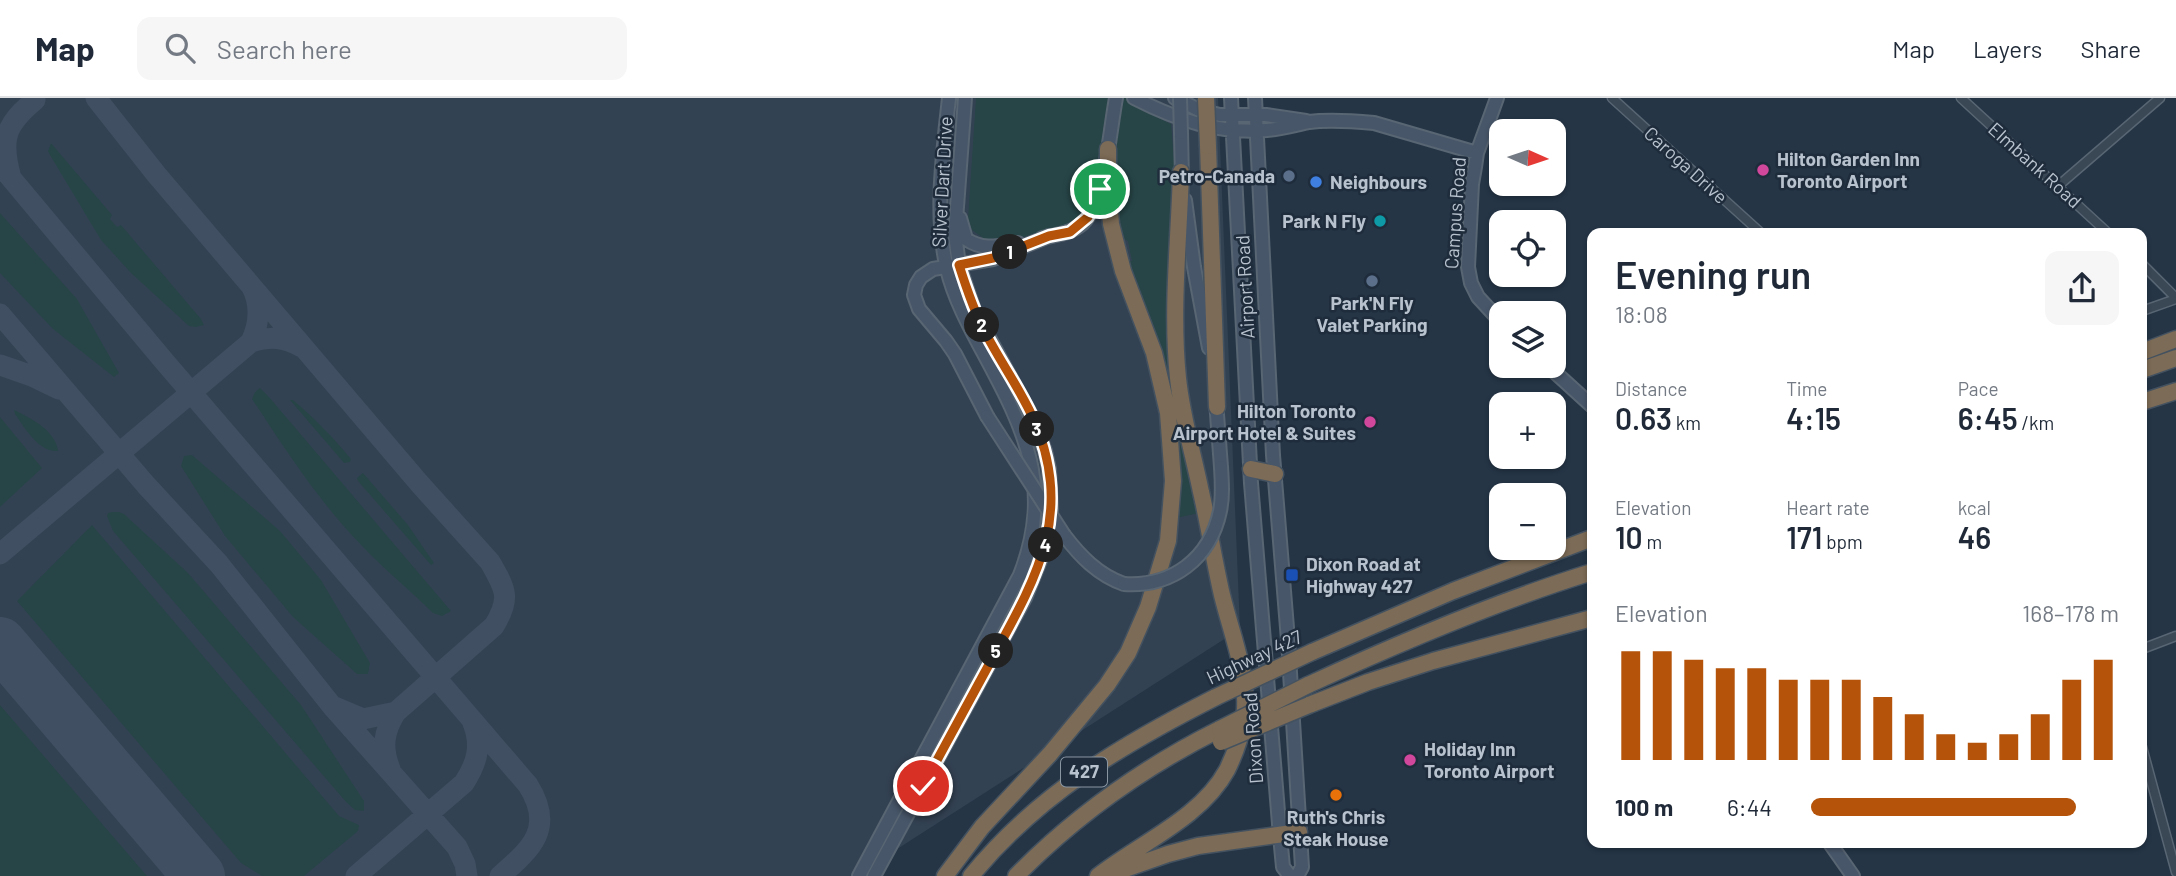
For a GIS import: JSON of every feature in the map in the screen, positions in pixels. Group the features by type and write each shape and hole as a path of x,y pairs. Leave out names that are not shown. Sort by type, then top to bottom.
{"highway":[{"path":"1206,98 1217,407"},
{"path":"945,876 982,827 1050,754 1107,685 1128,653 1148,607 1168,541 1173,481 1168,413 1154,353 1123,271 1111,224 1108,149"},
{"path":"1098,876 1189,814 1211,794 1231,760 1245,709 1241,666 1221,591 1201,488 1184,421 1178,380 1175,339 1181,172"},
{"path":"2147,350 2176,339"},
{"path":"2147,368 2176,358"},
{"path":"2147,400 2176,391"},
{"path":"1251,468 1275,474"},
{"name":"Highway 427","path":"971,876 1010,833 1064,786 1117,750 1216,697 1312,652 1441,596 1587,540"},
{"name":"427","path":"1016,876 1088,810 1162,760 1220,735 1308,685 1448,623 1587,574"},
{"path":"1220,735 1433,661 1587,619"},
{"path":"1105,876 1198,846 1299,832"}],"street":[{"name":"Silver Dart Drive","path":"874,876 1025,598 1045,548 1051,510 1049,469 1033,419 953,266 941,211 949,98"},
{"name":"Silver Dart Drive","path":"859,876 1020,575 1033,537 1035,485 1027,448 952,285 965,98"},
{"path":"958,208 963,232 967,239 979,246 993,247 1070,232 1088,217 1100,189 1116,98"},
{"path":"1134,98 1168,115 1211,128 1256,131 1310,122 1374,123 1477,153"},
{"path":"1049,236 993,258 933,269 921,277 916,285 915,299 921,313 955,354 987,416 1064,535 1099,572 1111,580 1124,584 1152,583 1169,578 1195,559 1207,544 1216,526 1222,490 1217,407 1181,172 1178,98"},
{"path":"1178,98 1199,110 1220,115 1285,117 1310,122"},
{"name":"Airport Road","path":"1231,98 1251,468"},
{"name":"Airport Road","path":"1255,98 1275,474"},
{"name":"Campus Road","path":"1489,309 1478,297 1471,283 1468,267 1472,184 1477,153 1497,98"},
{"name":"Caroga Drive","path":"1612,98 1755,228"},
{"name":"Elmbank Road","path":"1961,98 2103,228"},
{"path":"2058,186 2160,98"},
{"path":"2147,269 2176,299 2147,309"},
{"path":"1561,378 1587,401"},
{"name":"Dixon Road","path":"1251,468 1280,836 1283,867 1290,876"},
{"path":"1275,474 1302,867 1297,876"},
{"path":"2147,647 2176,636"},
{"path":"926,751 937,758"},
{"path":"2147,765 2176,872"},
{"path":"1833,848 1853,876"}],"shaded area":[{"path":"0,98 1218,98 1240,629 855,876 0,876"}],"green space":[{"path":"976,98 1108,98 1101,145 1084,214 1069,226 1024,237 1009,236 986,240 972,230 968,219"},
{"path":"1124,98 1171,124 1175,172 1173,258 1199,513 1176,518 1179,470 1129,261 1132,261 1128,241 1122,238 1117,204 1114,159"},
{"path":"51,143 112,215 110,219 117,227 121,225 204,325 189,326 131,273 101,240 50,155 48,151"},
{"path":"0,213 77,299 119,373 114,377 53,329 0,273"},
{"path":"260,388 451,611 442,616 433,613 374,558 334,515 305,478 252,399"},
{"path":"290,400 324,428 351,459 350,462 344,463"},
{"path":"14,410 48,431 58,451 51,451 38,444"},
{"path":"0,417 42,468 0,507"},
{"path":"192,455 280,531 321,580 370,663 368,674 357,674 293,617 225,536 181,466 184,456"},
{"path":"363,473 408,525 434,563 431,565 358,481 357,478"},
{"path":"112,512 124,514 188,573 301,705 364,801 364,811 355,810 346,802 113,531 107,516"},
{"path":"92,525 339,816 359,825 358,831 304,876 262,876 241,863 17,601"},
{"path":"0,705 147,876 0,876"}],"taxiway":[{"path":"96,98 156,174 419,483 490,562 503,587 503,608 494,626 396,712 363,719 332,706"},
{"path":"11,178 6,153 8,134 17,117 35,100"},
{"path":"0,165 164,361 528,785 540,813 536,836 522,856 500,876"},
{"path":"251,342 258,315 252,287"},
{"path":"0,314 146,485 219,564 332,706 457,847 467,876"},
{"path":"0,554 251,342 277,339 302,347"},
{"path":"0,365 59,389"},
{"path":"390,769 385,753 385,739 396,712"},
{"path":"356,876 464,783 477,754 473,723"},
{"path":"191,866 210,876"}],"runway":[{"path":"0,643 199,876"}],"place":[{"name":"Hilton Garden Inn Toronto Airport","path":"1763,170"},
{"name":"Petro-Canada","path":"1289,176"},
{"name":"Neighbours","path":"1316,182"},
{"name":"Park N Fly","path":"1380,221"},
{"name":"Park'N Fly Valet Parking","path":"1372,281"},
{"name":"Hilton Toronto Airport Hotel & Suites","path":"1370,422"},
{"name":"Dixon Road at Highway 427","path":"1292,575"},
{"name":"Holiday Inn Toronto Airport","path":"1410,760"},
{"name":"Ruth's Chris Steak House","path":"1336,795"}],"route":[{"path":"923,786 1025,598 1045,548 1051,510 1049,469 1033,419 974,310 959,265 993,258 1049,236 1070,232 1084,223 1100,189"}]}
